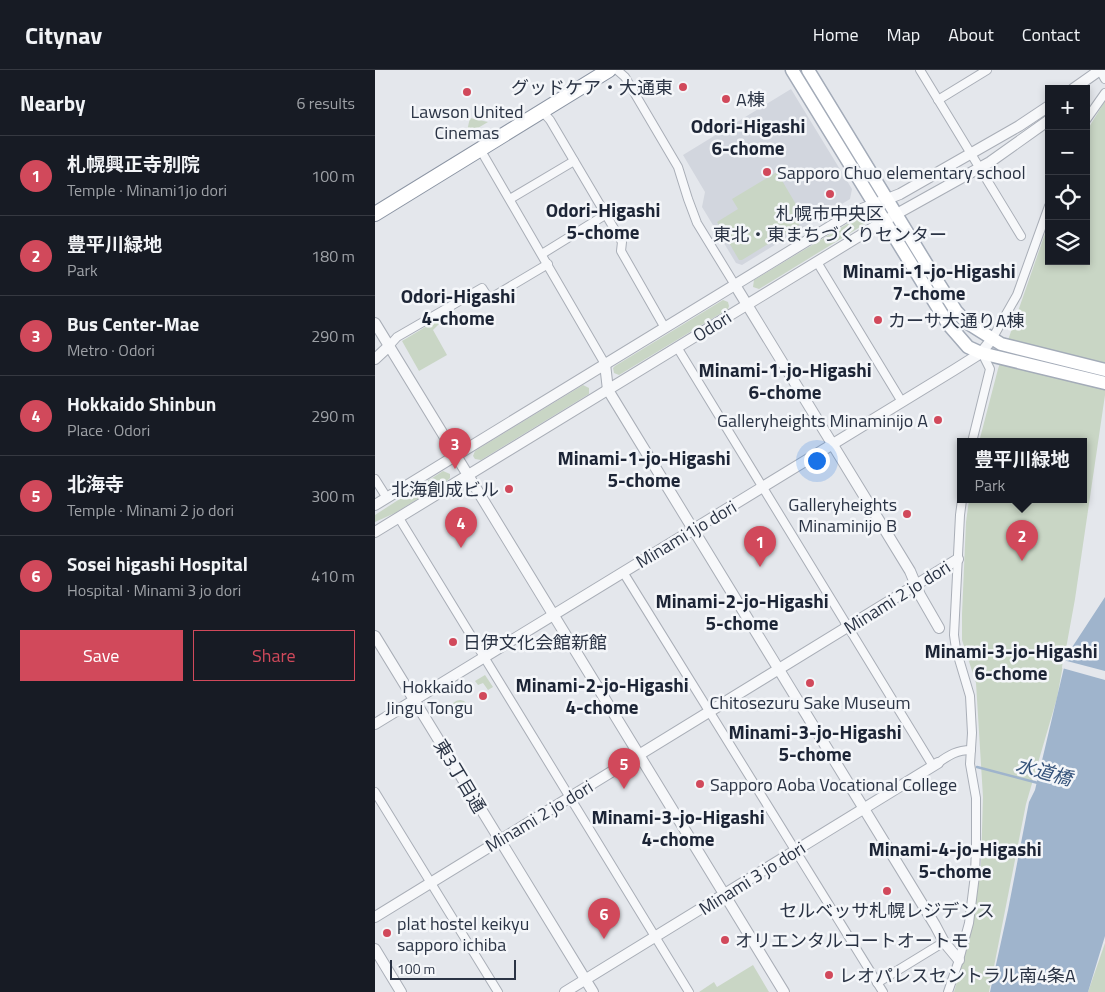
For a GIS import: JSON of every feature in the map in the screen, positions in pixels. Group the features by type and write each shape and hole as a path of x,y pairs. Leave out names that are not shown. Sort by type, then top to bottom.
{"highway":[{"path":"375,214 609,70"}],"main road":[{"path":"792,70 951,328 968,347 981,353 1105,383"},
{"path":"808,70 956,311 973,327 992,339 1009,346 1105,370"}],"street":[{"path":"617,70 625,77 678,167 697,222 910,571 919,595 939,628"},
{"path":"920,70 1021,236"},
{"path":"939,100 987,70"},
{"path":"1100,70 1105,78"},
{"path":"1079,85 1100,70"},
{"path":"1087,85 1100,70"},
{"path":"1090,114 1105,93"},
{"name":"Odori","path":"375,505 853,212 900,194 1019,126 1045,109"},
{"path":"542,111 622,242 621,251 665,328"},
{"name":"Odori","path":"375,532 884,221 980,168 1045,123"},
{"path":"480,149 605,364 608,390 944,942 959,960"},
{"path":"510,200 574,161"},
{"path":"542,254 605,215"},
{"path":"992,339 1017,295 1045,217"},
{"path":"817,262 902,402"},
{"path":"375,359 397,337 482,288 489,299 548,264"},
{"path":"375,323 784,992"},
{"name":"Minami1jo dori","path":"375,724 981,353 992,339"},
{"path":"677,347 848,627 936,764 952,753 961,750 971,750"},
{"path":"973,438 990,369 981,353"},
{"path":"375,479 387,498"},
{"path":"948,992 969,923 975,875 976,798 970,764 972,733 970,696 956,649 954,635 960,515 962,503"},
{"path":"399,518 689,992"},
{"name":"Minami 2 jo dori","path":"375,916 958,559"},
{"path":"623,572 883,992"},
{"name":"東3丁目通","path":"375,636 593,992"},
{"name":"Minami 3 jo dori","path":"565,992 936,764"},
{"path":"375,792 498,992"},
{"path":"877,982 944,942"},
{"path":"375,949 401,992"}],"shaded area":[{"name":"Sapporo Chuo elementary school","path":"791,89 852,189 850,199 742,265 736,263 702,207 705,192 683,155"}],"green space":[{"path":"1105,101 1105,395 1075,599 1057,698 1026,804 989,992 954,992 971,932 981,865 983,797 976,683 962,640 966,522 969,503 1087,503 1087,438 980,438 998,369 1045,234 1045,265 1090,265 1090,125"},
{"path":"470,118 488,122 466,135"},
{"path":"777,172 801,213 799,225 742,260 739,260 717,222 738,209 732,199"},
{"path":"862,215 867,220 865,224 759,289 753,287 754,280"},
{"path":"723,300 728,302 728,309 619,375 614,373 613,368 615,366"},
{"path":"452,311 433,330 447,355 419,371 402,341"},
{"path":"583,385 589,388 589,394 481,460 475,459 473,456 475,451"},
{"path":"443,471 450,474 448,480 395,513 375,522 375,515"},
{"path":"485,675 493,687 488,690 483,683 478,685 475,681"},
{"path":"456,700 464,700 469,705 467,716 456,718 451,713 451,705"},
{"path":"1105,943 1105,992 1088,992"},
{"path":"753,965 769,992 699,992 714,982 717,987"}],"water":[{"path":"1105,597 1105,936 1088,992 990,992 1029,802 1035,790 1067,655"}],"pier":[{"path":"1063,660 1105,671 1105,680 1062,668"}],"waterway":[{"name":"水道橋","path":"977,767 1038,783"}],"place":[{"name":"グッドケア・大通東","path":"683,87"},
{"name":"Lawson United Cinemas","path":"467,92"},
{"name":"A棟","path":"726,99"},
{"name":"Sapporo Chuo elementary school","path":"767,172"},
{"name":"札幌市中央区 東北・東まちづくりセンター","path":"830,194"},
{"name":"カーサ大通りA棟","path":"878,320"},
{"name":"Galleryheights Minaminijo A","path":"938,420"},
{"name":"Bus Center-Mae","path":"455,469"},
{"name":"北海創成ビル","path":"509,489"},
{"name":"Galleryheights Minaminijo B","path":"907,514"},
{"name":"Hokkaido Shinbun","path":"461,548"},
{"name":"豊平川緑地","path":"1022,561"},
{"name":"札幌興正寺別院","path":"760,567"},
{"name":"日伊文化会館新館","path":"453,642"},
{"name":"Chitosezuru Sake Museum","path":"810,683"},
{"name":"Hokkaido Jingu Tongu","path":"483,696"},
{"name":"Sapporo Aoba Vocational College","path":"700,784"},
{"name":"北海寺","path":"624,789"},
{"name":"セルベッサ札幌レジデンス","path":"887,891"},
{"name":"plat hostel keikyu sapporo ichiba","path":"387,933"},
{"name":"Sosei higashi Hospital","path":"604,939"},
{"name":"オリエンタルコートオートモ","path":"725,940"},
{"name":"レオパレスセントラル南4条A","path":"829,975"}],"district":[{"name":"Odori-Higashi 6-chome","path":"748,136"},
{"name":"Odori-Higashi 5-chome","path":"603,220"},
{"name":"Minami-1-jo-Higashi 7-chome","path":"929,281"},
{"name":"Odori-Higashi 4-chome","path":"458,306"},
{"name":"Minami-1-jo-Higashi 6-chome","path":"785,380"},
{"name":"Minami-1-jo-Higashi 5-chome","path":"644,468"},
{"name":"Minami-2-jo-Higashi 5-chome","path":"742,611"},
{"name":"Minami-3-jo-Higashi 6-chome","path":"1011,661"},
{"name":"Minami-2-jo-Higashi 4-chome","path":"602,695"},
{"name":"Minami-3-jo-Higashi 5-chome","path":"815,742"},
{"name":"Minami-3-jo-Higashi 4-chome","path":"678,827"},
{"name":"Minami-4-jo-Higashi 5-chome","path":"955,859"}]}
